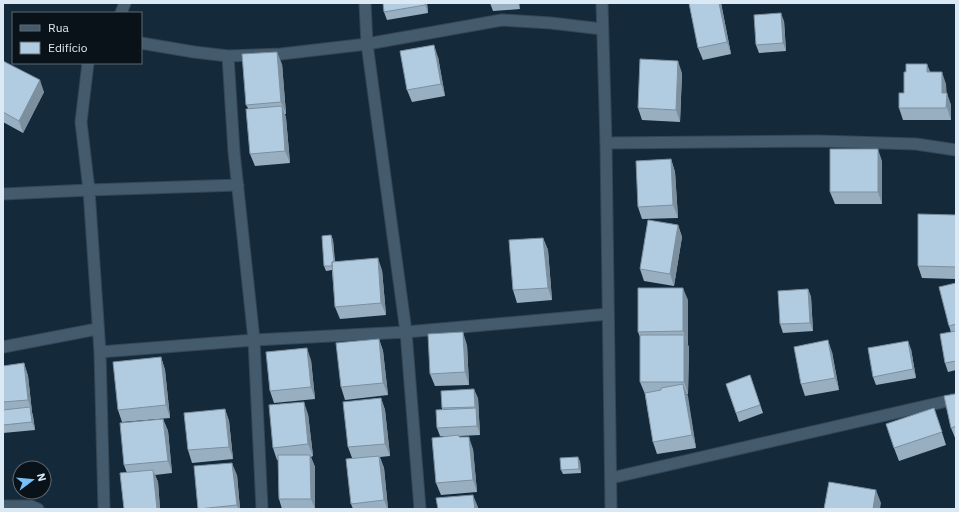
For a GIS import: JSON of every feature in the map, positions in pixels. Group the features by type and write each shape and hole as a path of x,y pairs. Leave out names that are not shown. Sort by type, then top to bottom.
{"street":[{"path":"365,3 367,44 406,332 420,509"},
{"path":"602,3 606,143 611,509"},
{"path":"142,43 228,56 281,54 367,44 502,20 551,23 602,29"},
{"path":"228,56 234,152 254,340 262,509"},
{"path":"88,64 81,122 89,190 97,328 100,352 104,509"},
{"path":"606,143 818,141 916,144 956,150"},
{"path":"3,194 238,185"},
{"path":"100,352 254,340 406,332 608,314"},
{"path":"3,347 97,328"},
{"path":"611,478 956,399"},
{"path":"3,506 31,506 38,509"}],"building":[{"path":"383,3 425,3 425,5 384,12"},
{"path":"689,3 719,3 727,42 698,48"},
{"path":"781,13 783,43 756,45 754,15"},
{"path":"434,45 441,84 407,90 400,51"},
{"path":"277,52 281,102 246,105 242,54"},
{"path":"640,59 678,61 676,110 638,108"},
{"path":"3,61 40,80 19,121 3,112"},
{"path":"906,64 927,64 927,72 942,72 942,93 947,93 946,108 899,108 899,93 904,93 904,72 906,72"},
{"path":"282,106 285,151 250,154 246,109"},
{"path":"830,149 878,149 878,192 830,192"},
{"path":"671,159 673,205 638,207 636,161"},
{"path":"918,214 956,215 956,267 918,266"},
{"path":"648,220 678,225 670,274 640,269"},
{"path":"331,235 334,261 332,262 332,266 324,266 322,236"},
{"path":"543,238 548,288 513,290 509,240"},
{"path":"378,258 381,303 335,307 332,262"},
{"path":"956,283 956,324 949,326 939,287"},
{"path":"638,288 683,288 683,331 638,332"},
{"path":"808,289 810,323 780,324 778,291"},
{"path":"956,331 956,361 945,363 940,334"},
{"path":"463,332 465,372 430,374 428,334"},
{"path":"640,335 684,335 684,382 640,382"},
{"path":"379,339 383,383 341,387 336,343"},
{"path":"828,340 835,378 801,384 794,347"},
{"path":"908,341 913,369 873,377 868,348"},
{"path":"307,348 311,387 270,391 266,352"},
{"path":"161,357 166,405 118,410 113,362"},
{"path":"24,363 28,400 3,402 3,366"},
{"path":"750,375 760,405 736,413 726,384"},
{"path":"683,384 692,435 653,442 645,393"},
{"path":"474,389 475,407 442,408 441,391"},
{"path":"956,394 956,426 951,428 944,396"},
{"path":"381,398 385,444 348,447 343,402"},
{"path":"304,402 308,444 273,448 269,405"},
{"path":"30,407 32,422 3,425 3,410"},
{"path":"476,408 477,426 437,428 436,410"},
{"path":"934,408 942,432 894,448 886,424"},
{"path":"225,409 229,447 188,450 184,413"},
{"path":"163,419 168,461 124,465 120,423"},
{"path":"459,435 459,437 469,437 473,480 436,483 432,438"},
{"path":"278,455 310,455 311,499 279,499"},
{"path":"379,456 384,500 351,504 346,459"},
{"path":"578,457 579,469 561,470 560,458"},
{"path":"232,463 237,505 198,509 194,466"},
{"path":"153,470 157,509 124,509 120,473"},
{"path":"829,482 876,490 873,509 824,509"},
{"path":"473,495 475,509 438,509 436,498"}]}
